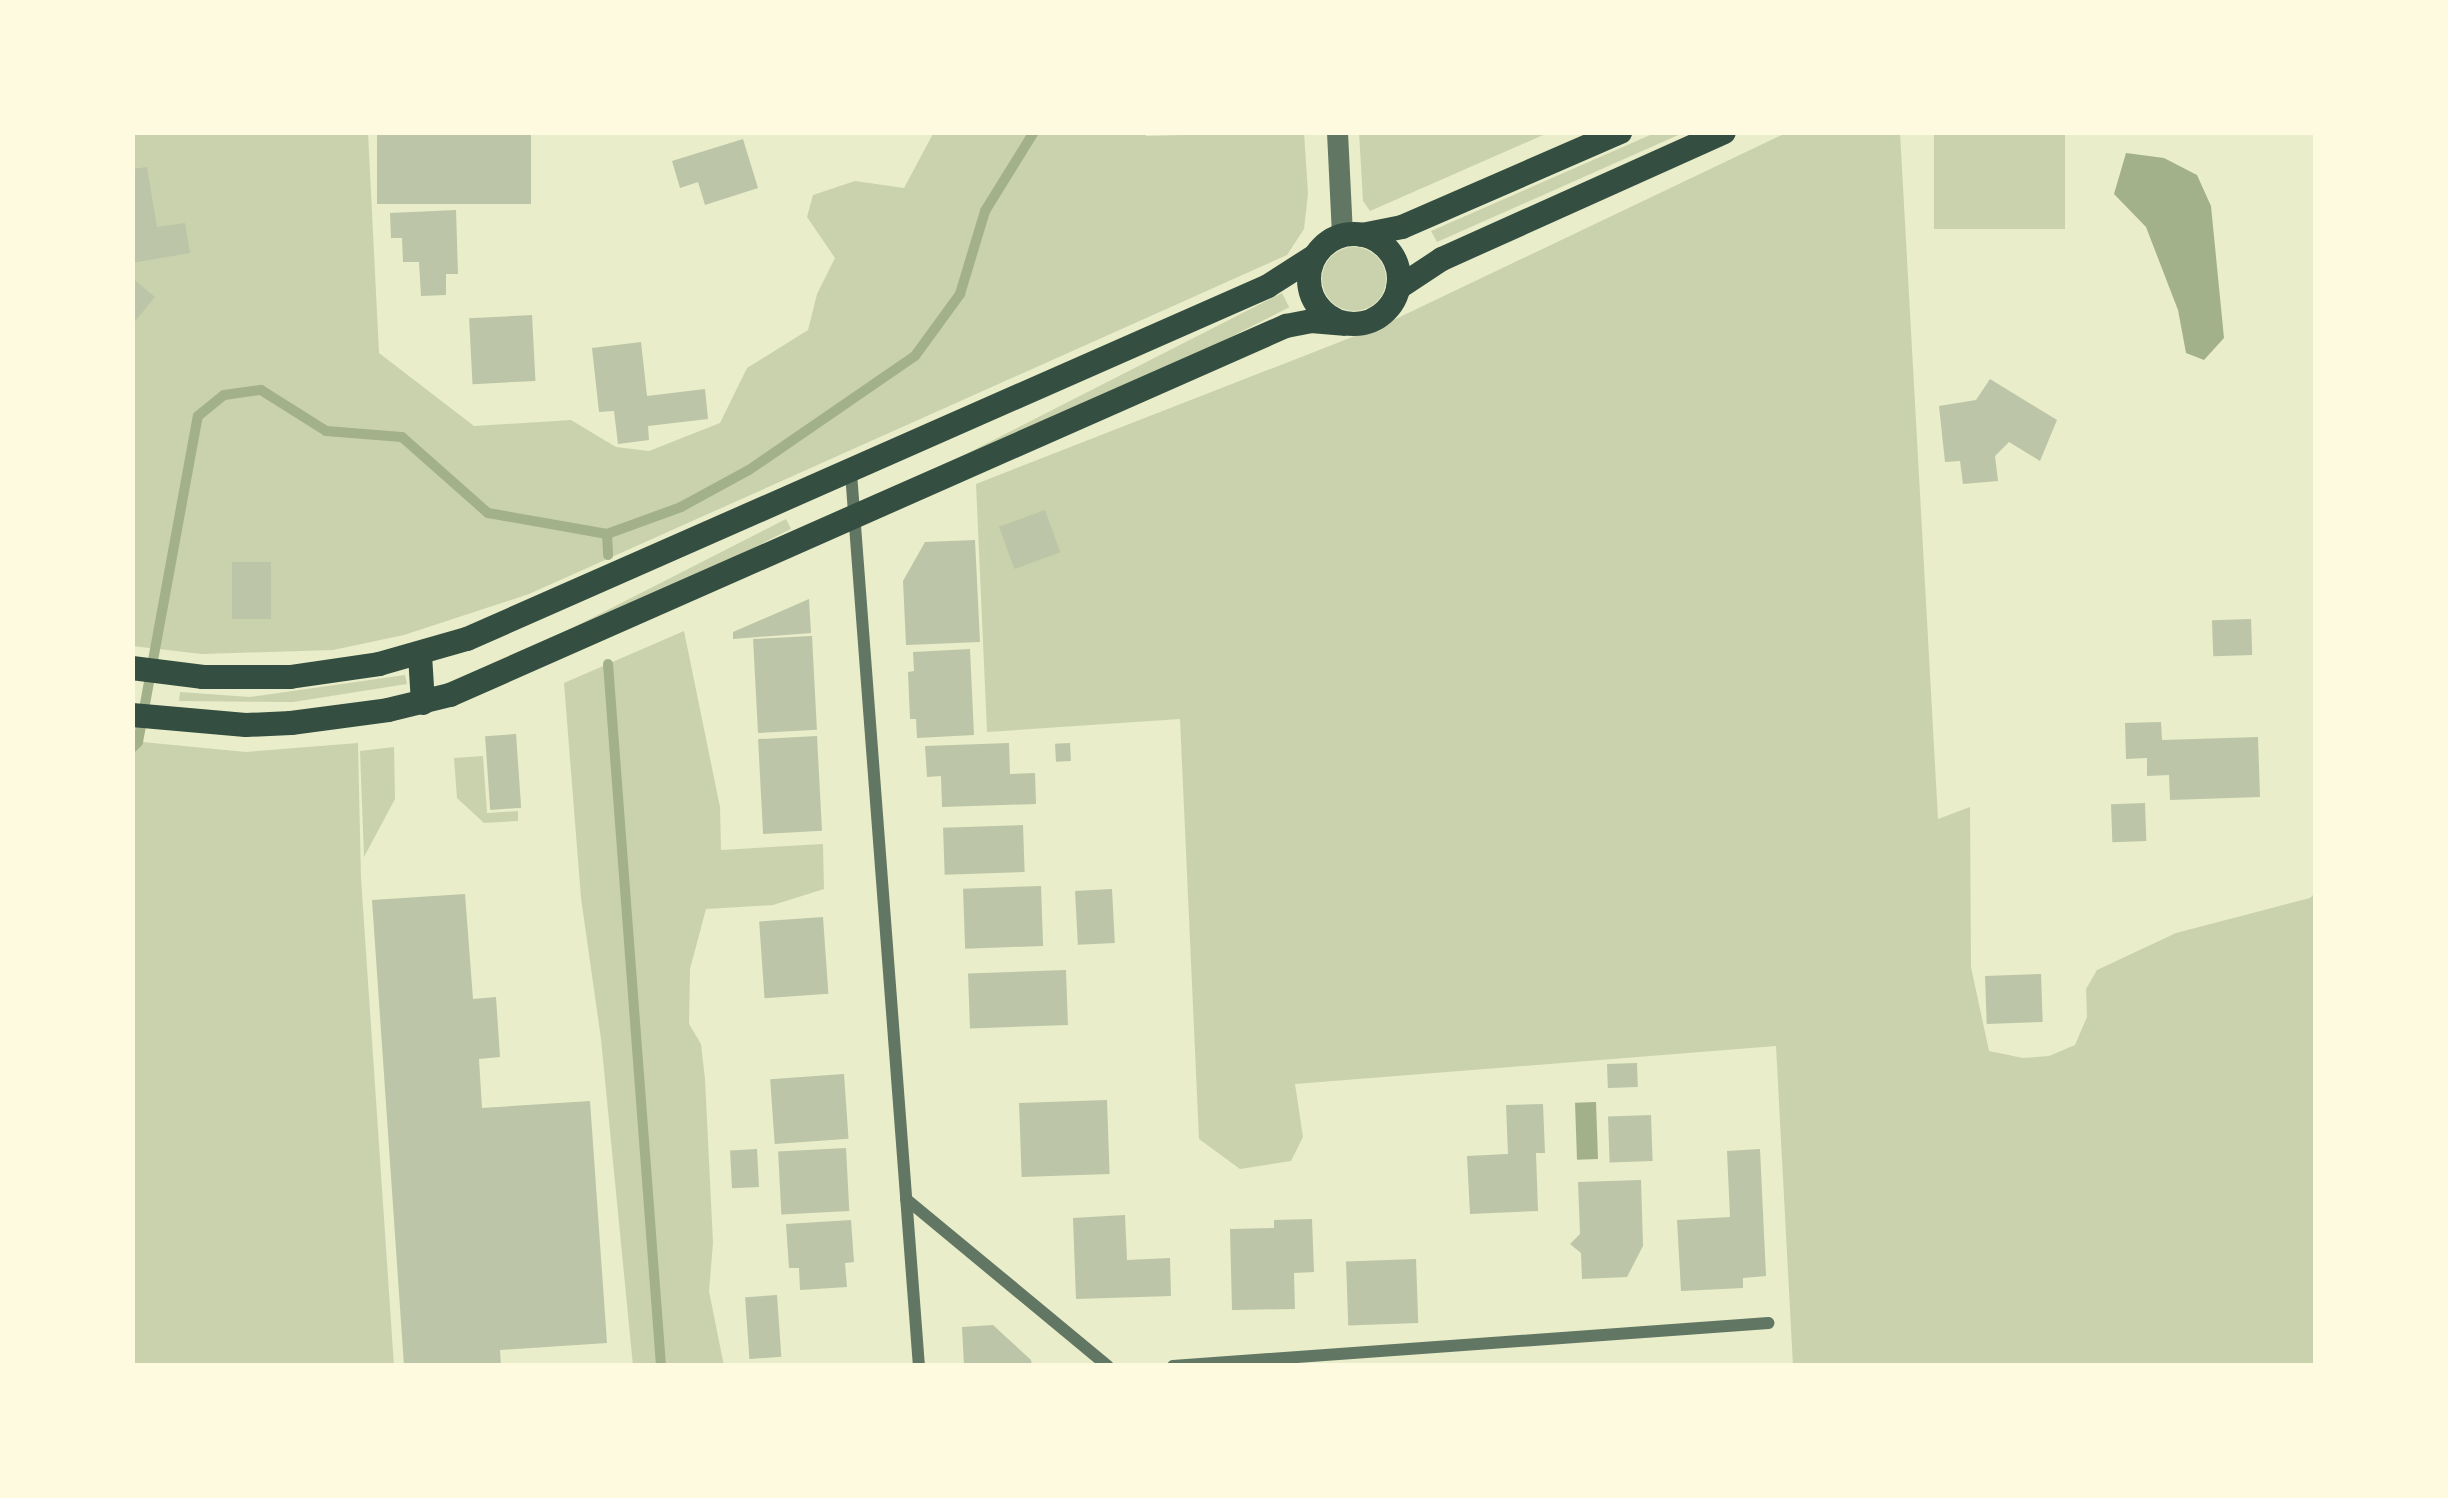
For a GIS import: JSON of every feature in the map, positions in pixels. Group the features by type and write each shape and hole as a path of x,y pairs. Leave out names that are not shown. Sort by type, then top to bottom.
{"main road":[{"path":"138,668 177,674 290,677 420,655 545,609 1268,286 1352,235 1402,227 1619,132"},
{"path":"1398,288 1442,259 1724,132"},
{"path":"134,715 291,723 423,703 531,664 1286,326 1372,321 1394,302 1398,288 1395,260 1376,239 1352,235"},
{"path":"1315,256 1309,269 1312,298 1320,310 1344,324"},
{"path":"420,655 423,703"}],"street":[{"path":"1337,132 1352,235"},
{"path":"851,473 919,1366"},
{"path":"906,1199 1108,1366"},
{"path":"1173,1366 1768,1322"}],"shaded area":[{"path":"132,132 368,132 379,353 474,426 571,420 616,447 649,451 720,423 747,368 808,330 817,294 835,258 807,217 813,195 855,181 904,188 934,132 1145,132 1146,136 1304,132 1308,194 1304,229 1287,255 529,594 404,635 333,650 202,654 132,646"},
{"path":"1359,132 1550,132 1370,211 1363,201"},
{"path":"1657,132 1685,132 1437,242 1431,231"},
{"path":"1788,132 1900,132 1938,819 1970,807 1971,967 1989,1051 2023,1058 2049,1056 2075,1045 2087,1017 2086,989 2097,970 2176,933 2310,898 2316,892 2316,1366 1793,1366 1776,1046 1295,1084 1303,1137 1291,1161 1240,1169 1199,1139 1180,719 987,732 976,484 1383,325"},
{"path":"1934,132 2065,132 2065,229 1934,229"},
{"path":"2126,153 2164,158 2197,175 2211,206 2224,338 2204,360 2186,353 2178,310 2146,227 2114,194"},
{"path":"1354,247 1376,257 1386,279 1376,301 1354,311 1332,301 1322,279 1332,257"},
{"path":"1282,293 1289,307 919,496 912,481"},
{"path":"786,519 791,529 468,694 463,684"},
{"path":"684,631 720,807 721,850 823,844 824,889 773,905 706,909 690,969 689,1024 701,1044 705,1079 713,1243 709,1291 724,1366 633,1366 601,1039 581,898 564,683"},
{"path":"405,675 407,684 293,702 179,701 180,692 250,697"},
{"path":"132,741 246,752 358,743 361,878 394,1366 132,1366"},
{"path":"394,747 395,799 364,857 360,751"},
{"path":"483,756 487,813 518,811 518,821 484,823 457,798 454,758"},
{"path":"1596,1102 1598,1159 1577,1160 1575,1103"}],"building":[{"path":"377,132 531,132 531,204 377,204"},
{"path":"743,139 758,188 705,205 698,182 680,188 672,161"},
{"path":"147,167 157,227 185,223 190,253 132,263 132,169"},
{"path":"456,210 458,274 446,274 446,295 421,296 419,262 403,262 402,238 391,238 390,213"},
{"path":"132,278 155,297 132,325"},
{"path":"532,315 535,381 473,384 469,318"},
{"path":"641,342 647,396 705,389 708,419 648,426 649,440 618,444 614,411 599,412 592,348"},
{"path":"1990,379 2057,420 2040,461 2009,442 1995,456 1998,481 1963,484 1960,461 1945,462 1939,406 1976,400"},
{"path":"1045,510 1060,552 1014,569 999,527"},
{"path":"975,540 980,642 906,645 903,581 925,542"},
{"path":"232,562 271,562 271,619 232,619"},
{"path":"809,599 811,633 733,639 733,632"},
{"path":"2251,619 2252,655 2213,656 2212,620"},
{"path":"812,636 817,730 758,733 753,639"},
{"path":"970,649 974,735 917,738 916,719 910,719 908,672 914,671 913,652"},
{"path":"2161,722 2162,740 2258,737 2260,797 2170,800 2169,775 2147,776 2147,758 2126,759 2125,723"},
{"path":"516,734 521,808 490,810 485,736"},
{"path":"817,736 822,831 763,834 758,739"},
{"path":"1009,743 1010,774 1035,773 1036,804 942,807 941,776 927,777 925,746"},
{"path":"1070,743 1071,761 1056,762 1055,744"},
{"path":"2145,803 2146,841 2112,842 2111,804"},
{"path":"1023,825 1025,872 945,875 943,828"},
{"path":"1041,886 1043,946 965,949 963,889"},
{"path":"1112,889 1115,943 1078,945 1075,891"},
{"path":"465,894 473,999 496,997 500,1057 479,1059 482,1108 590,1101 607,1343 500,1350 501,1366 404,1366 372,900"},
{"path":"823,917 828,994 765,998 759,921"},
{"path":"1066,970 1068,1025 970,1028 968,973"},
{"path":"2041,974 2043,1022 1987,1024 1985,976"},
{"path":"1637,1063 1638,1087 1608,1088 1607,1064"},
{"path":"844,1074 849,1139 775,1144 770,1079"},
{"path":"1107,1100 1110,1174 1022,1177 1019,1103"},
{"path":"1543,1104 1545,1153 1536,1153 1538,1211 1470,1214 1467,1156 1508,1154 1506,1105"},
{"path":"1651,1115 1653,1161 1610,1162 1608,1117"},
{"path":"846,1148 849,1211 781,1214 778,1152"},
{"path":"757,1149 759,1187 732,1188 730,1150"},
{"path":"1760,1149 1766,1276 1743,1278 1743,1288 1681,1291 1677,1220 1730,1217 1727,1151"},
{"path":"1641,1180 1643,1246 1627,1277 1582,1279 1581,1253 1570,1244 1580,1234 1578,1182"},
{"path":"1125,1215 1127,1260 1170,1258 1171,1296 1076,1299 1073,1218"},
{"path":"1312,1219 1314,1272 1294,1273 1295,1309 1232,1310 1230,1229 1274,1228 1274,1220"},
{"path":"851,1220 854,1262 845,1263 847,1287 800,1290 799,1268 789,1268 786,1224"},
{"path":"1416,1259 1418,1323 1348,1325 1346,1261"},
{"path":"777,1295 781,1357 749,1359 745,1297"},
{"path":"993,1325 1032,1366 964,1366 962,1327"}],"waterway":[{"path":"132,748 138,742 198,416 224,395 261,390 326,431 402,437 488,513 607,534 681,507 749,470 915,356 960,294 985,211 1034,132"},
{"path":"607,534 608,555"},
{"path":"608,664 661,1366"}]}
